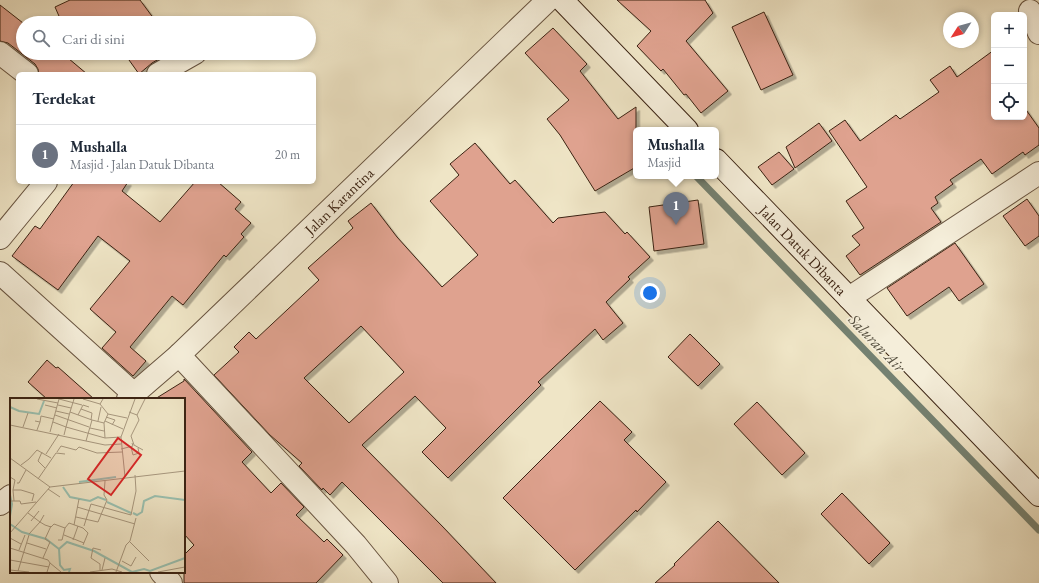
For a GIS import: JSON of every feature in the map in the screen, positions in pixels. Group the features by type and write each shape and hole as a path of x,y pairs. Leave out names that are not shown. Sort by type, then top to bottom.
{"street":[{"name":"Jalan Karantina","path":"131,397 179,355 548,0"},
{"path":"562,0 684,127"},
{"path":"1030,12 1039,33"},
{"path":"0,53 24,72"},
{"path":"162,72 183,60"},
{"name":"Jalan Datuk Dibanta","path":"719,163 1039,495"},
{"path":"849,298 1039,173"},
{"path":"0,238 44,184"},
{"path":"0,274 131,397"},
{"path":"179,355 356,545 387,583"},
{"path":"0,504 10,497"},
{"path":"162,573 170,583"}],"building":[{"path":"70,0 140,0 152,16 59,16 55,7"},
{"path":"617,0 705,0 713,13 686,41 728,91 701,113 663,69 661,71 637,46 651,31"},
{"path":"0,5 16,18 16,49 8,43 0,41"},
{"path":"764,12 793,75 761,90 732,27"},
{"path":"553,28 587,64 580,71 618,119 636,107 636,127 633,127 633,169 595,191 560,135 547,119 569,100 525,53"},
{"path":"991,52 991,120 1027,120 1027,111 1039,128 1039,145 1025,155 1023,152 992,174 981,159 950,180 953,184 935,197 938,203 931,208 941,222 860,275 846,256 860,245 852,236 864,228 846,201 867,187 829,131 845,120 860,141 896,115 900,119 939,92 930,80 950,66 957,77"},
{"path":"30,60 70,60 85,72 39,72 35,64"},
{"path":"129,60 157,60 141,72 138,72"},
{"path":"819,123 832,141 795,168 786,147"},
{"path":"475,143 510,184 515,180 553,223 558,218 605,212 625,234 627,232 650,257 628,277 630,279 606,302 623,323 603,340 595,329 538,382 541,385 448,478 422,452 446,428 415,396 362,445 496,583 443,583 342,482 330,495 323,488 322,490 299,466 302,463 270,435 214,375 239,352 234,347 249,332 256,339 319,280 308,268 353,228 348,221 371,203 397,237 442,287 478,255 430,201 459,175 450,164","holes":["361,326 404,372 349,423 304,378"]},
{"path":"779,152 794,169 772,185 758,167"},
{"path":"73,184 127,184 122,191 160,222 193,184 220,184 241,202 235,209 251,223 241,234 244,237 226,257 224,255 183,305 172,296 130,347 146,361 133,376 102,348 116,332 90,309 130,261 98,236 58,290 12,256 35,226 40,229"},
{"path":"1027,199 1039,216 1039,236 1025,246 1003,216"},
{"path":"698,200 704,244 654,251 649,207"},
{"path":"955,243 984,284 959,301 949,287 907,316 887,288"},
{"path":"690,334 720,364 698,386 668,357"},
{"path":"47,360 56,368 58,367 93,398 46,398 28,382"},
{"path":"184,379 252,452 242,462 271,493 281,483 304,507 296,515 324,542 327,539 343,555 316,583 184,583 185,554 194,545 185,535 185,398 157,398 184,381"},
{"path":"600,401 632,432 624,440 666,482 637,512 636,510 575,570 503,498"},
{"path":"757,402 805,453 782,475 734,424"},
{"path":"842,493 890,543 869,564 821,514"},
{"path":"718,521 779,583 655,583 675,565 674,564"}],"waterway":[{"name":"Saluran Air","path":"699,179 1039,530"}],"place":[{"name":"Mushalla","path":"676,225"}]}
